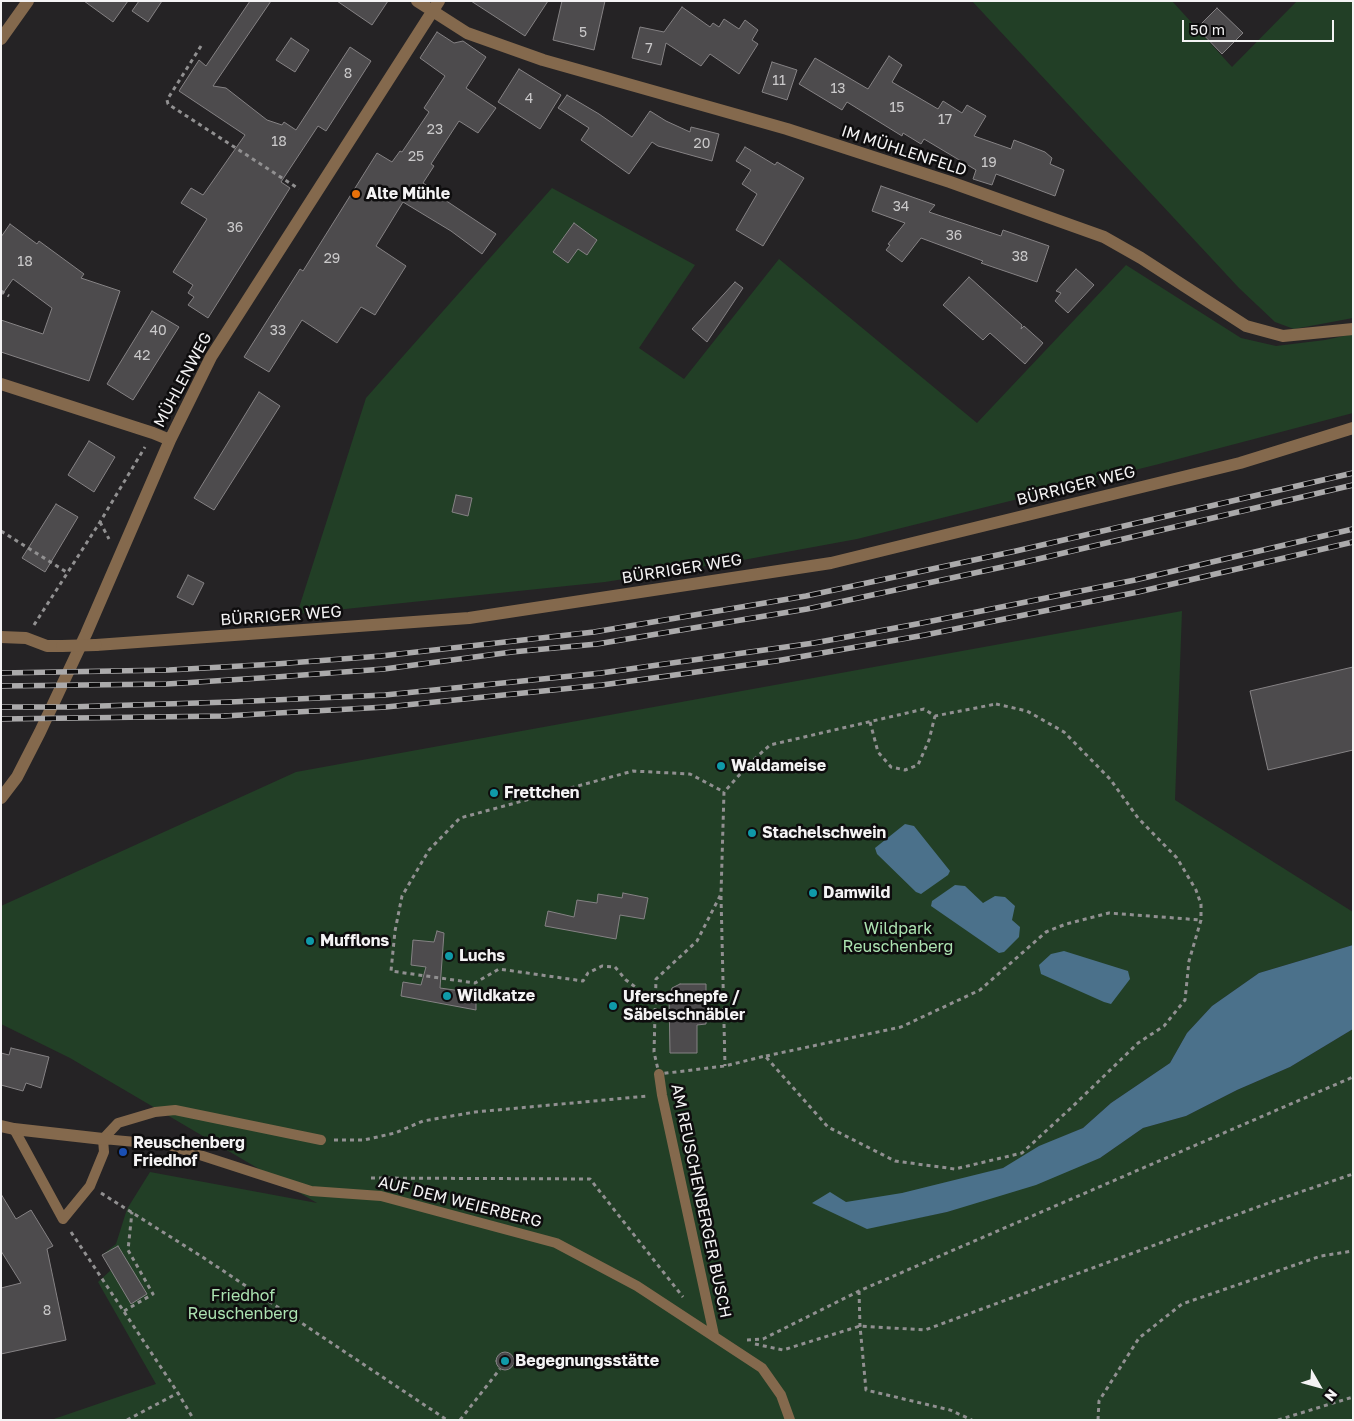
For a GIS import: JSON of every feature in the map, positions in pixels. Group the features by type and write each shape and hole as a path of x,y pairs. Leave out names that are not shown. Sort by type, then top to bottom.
{"street":[{"path":"1,39 28,1"},
{"name":"IM MÜHLENFELD","path":"417,1 435,7 467,32 543,60 796,132 950,182 1104,237 1141,258 1246,326 1284,336 1353,329"},
{"name":"MÜHLENWEG","path":"1,798 17,777 40,732 86,634 170,440 211,357 435,7"},
{"path":"1,384 170,440"},
{"name":"BÜRRIGER WEG","path":"1,637 26,638 47,646 96,645 469,618 831,563 1240,463 1353,428"},
{"name":"AUF DEM WEIERBERG","path":"1,1126 103,1139"}],"lane":[{"name":"AM REUSCHENBERGER BUSCH","path":"659,1074 714,1335 762,1368 781,1395 790,1420"},
{"path":"14,1129 63,1219 90,1186 104,1152 103,1139 118,1123 155,1112 175,1110 321,1140"},
{"name":"AUF DEM WEIERBERG","path":"103,1139 169,1145 311,1191 381,1196 556,1243 637,1286 714,1335"}],"path":[{"path":"201,46 167,100 168,104 312,198"},
{"path":"1,291 9,296"},
{"path":"26,638 100,522 153,433"},
{"path":"1,531 68,573"},
{"path":"725,1066 721,894 724,792 750,763 770,745 924,709 935,716 996,704 1027,711 1064,732 1110,779 1138,818 1177,858 1196,890 1201,904 1202,920 1189,961 1185,1000 1164,1026 1138,1043 1022,1153 954,1168 895,1161 828,1126 765,1056"},
{"path":"870,722 878,752 891,767 905,770 918,765 929,740 935,716"},
{"path":"654,1001 626,980 615,967 602,966 588,973 583,981 499,970 475,983 391,971 395,931 402,896 430,850 460,818 633,771 690,774 724,792"},
{"path":"721,894 697,941 656,979 654,1052 659,1074 725,1066 901,1027 980,990 1046,932 1066,924 1109,913 1202,920"},
{"path":"741,1340 763,1339 859,1291 1353,1077"},
{"path":"321,1140 364,1140 395,1133 423,1121 475,1112 662,1095"},
{"path":"714,1335 784,1350 860,1326 925,1330 1271,1202 1353,1174"},
{"path":"370,1178 590,1179 689,1304"},
{"path":"90,1186 221,1269 447,1420"},
{"path":"124,1311 153,1294 128,1250 132,1212"},
{"path":"63,1219 194,1420"},
{"path":"1098,1420 1099,1401 1139,1338 1182,1304 1321,1256 1353,1251"},
{"path":"859,1291 866,1390 950,1410 972,1420"},
{"path":"460,1420 500,1369"},
{"path":"127,1420 178,1393"},
{"path":"1278,1420 1353,1396"}],"green space":[{"path":"972,1 1172,1 1232,67 1297,1 1353,1 1353,318 1294,329 1275,322 1239,288"},
{"path":"552,188 695,265 639,348 684,379 779,259 977,423 1126,265 1241,338 1276,346 1325,340 1353,334 1353,413 1159,464 857,539 743,560 605,582 297,614 366,398"},
{"path":"1182,611 1175,800 1353,912 1353,945 1259,973 1212,1006 1187,1033 1170,1063 1111,1103 1083,1128 1003,1168 841,1216 867,1228 947,1212 1100,1158 1143,1128 1186,1116 1237,1090 1290,1067 1353,1029 1353,1420 51,1420 156,1384 98,1282 111,1270 102,1255 116,1244 127,1209 150,1172 317,1203 70,1058 1,1024 1,906 296,772"}],"water":[{"path":"905,824 914,826 950,871 948,875 921,894 916,892 877,854 875,848"},
{"path":"955,885 965,886 983,903 995,896 1005,897 1015,906 1012,920 1020,927 1019,937 1004,952 999,953 931,906 932,901"},
{"path":"1353,945 1353,1029 1290,1067 1237,1090 1186,1116 1143,1128 1100,1158 1036,1185 947,1212 867,1229 812,1203 830,1192 846,1202 902,1193 1003,1168 1039,1146 1083,1128 1111,1103 1170,1063 1187,1033 1212,1006 1259,973"},
{"path":"1064,951 1128,971 1130,979 1111,1004 1041,974 1039,965 1051,954"}],"building":[{"path":"84,1 128,1 113,22"},
{"path":"139,1 162,1 148,22 132,11"},
{"path":"250,1 271,1 213,86 226,88 267,120 282,125 284,122 296,130 350,47 371,61 326,131 318,126 281,182 290,188 208,318 188,305 194,297 188,293 193,285 173,272 207,219 181,203 191,188 203,195 245,135 179,91 199,60 206,66"},
{"path":"337,1 388,1 372,25"},
{"path":"471,1 548,1 525,36"},
{"path":"562,1 605,1 594,50 553,40"},
{"path":"682,7 710,27 713,23 719,27 724,19 739,29 745,20 758,30 752,40 758,44 739,74 710,54 701,66 666,43 661,65 632,58 640,27 664,32"},
{"path":"1217,8 1243,33 1222,54 1197,28"},
{"path":"437,32 454,43 463,41 486,57 466,88 496,108 478,133 459,121 431,164 434,166 423,183 431,188 430,190 496,234 482,254 451,231 403,202 376,246 406,266 375,315 361,307 337,343 302,320 269,372 244,357 300,269 303,271 377,153 392,162 400,151 402,152 429,112 424,108 445,76 420,58"},
{"path":"291,38 309,50 295,72 276,60"},
{"path":"889,56 902,65 892,82 938,109 943,101 962,113 967,105 986,116 974,136 1011,149 1014,140 1045,152 1052,158 1050,164 1064,170 1055,196 996,174 992,185 973,179 976,170 924,139 921,144 903,133 902,136 847,102 842,110 799,84 815,58 868,89"},
{"path":"772,62 797,70 787,100 762,92"},
{"path":"519,69 561,95 540,129 498,102"},
{"path":"567,95 632,137 650,111 690,132 691,127 719,134 712,161 658,146 652,142 629,174 581,140 589,128 558,108"},
{"path":"745,147 775,165 777,162 804,178 763,246 736,230 757,194 742,184 751,170 736,161"},
{"path":"881,186 935,205 929,212 1001,236 1003,230 1049,246 1037,282 981,263 983,261 921,238 902,262 886,250 890,245 888,244 905,223 872,211"},
{"path":"574,223 597,240 587,255 578,249 568,263 553,252"},
{"path":"10,224 37,244 39,241 84,274 81,278 120,291 89,381 1,352 1,320 43,334 52,308 13,279 1,296 1,237"},
{"path":"1076,269 1094,285 1068,313 1055,301 1061,293 1056,291"},
{"path":"969,277 1022,325 1021,329 1024,326 1043,343 1025,364 990,333 983,340 943,305"},
{"path":"735,282 743,288 707,342 692,329"},
{"path":"152,311 179,327 133,400 107,384"},
{"path":"259,392 280,406 214,510 194,498"},
{"path":"89,441 115,457 94,492 68,475"},
{"path":"456,495 472,498 468,516 452,512"},
{"path":"56,504 78,517 45,572 22,558"},
{"path":"188,575 204,583 193,605 177,597"},
{"path":"1353,667 1353,750 1268,770 1250,691"},
{"path":"623,893 648,898 644,919 620,915 616,939 545,926 548,911 574,917 577,900 597,903 598,894 622,898"},
{"path":"437,931 444,933 440,988 476,993 476,1010 401,996 403,982 421,985 426,967 411,965 413,940 434,942"},
{"path":"680,984 706,984 706,1024 697,1025 697,1053 670,1053 669,996 672,988"},
{"path":"11,1048 49,1057 41,1088 26,1083 23,1091 1,1085 1,1053 9,1055"},
{"path":"1,1194 16,1219 31,1210 53,1246 47,1249 66,1340 1,1354 1,1288 21,1283 1,1251"},
{"path":"118,1246 147,1294 131,1304 102,1255"},
{"name":"Begegnungsstätte","path":"501,1352 509,1352 514,1357 512,1368 501,1370 496,1365 496,1357"}],"railway":[{"path":"1,673 169,670 276,664 381,656 594,632 806,596 1016,551 1353,473"},
{"path":"1,686 167,684 276,677 384,669 512,652 597,644 807,609 1021,563 1353,485"},
{"path":"1,707 230,702 385,695 601,673 814,643 922,623 1135,580 1353,529"},
{"path":"1,719 224,716 386,707 602,685 776,661 925,635 1138,592 1353,542"}],"place":[{"name":"Alte Mühle","path":"356,194"},
{"name":"Waldameise","path":"721,766"},
{"name":"Frettchen","path":"494,793"},
{"name":"Stachelschwein","path":"752,833"},
{"name":"Damwild","path":"813,893"},
{"name":"Mufflons","path":"310,941"},
{"name":"Luchs","path":"449,956"},
{"name":"Wildkatze","path":"447,996"},
{"name":"Uferschnepfe / Säbelschnäbler","path":"613,1006"},
{"name":"Reuschenberg Friedhof","path":"123,1152"},
{"name":"Begegnungsstätte","path":"505,1361"}],"park label":[{"name":"Wildpark Reuschenberg","path":"898,938"},
{"name":"Friedhof Reuschenberg","path":"243,1305"}]}
